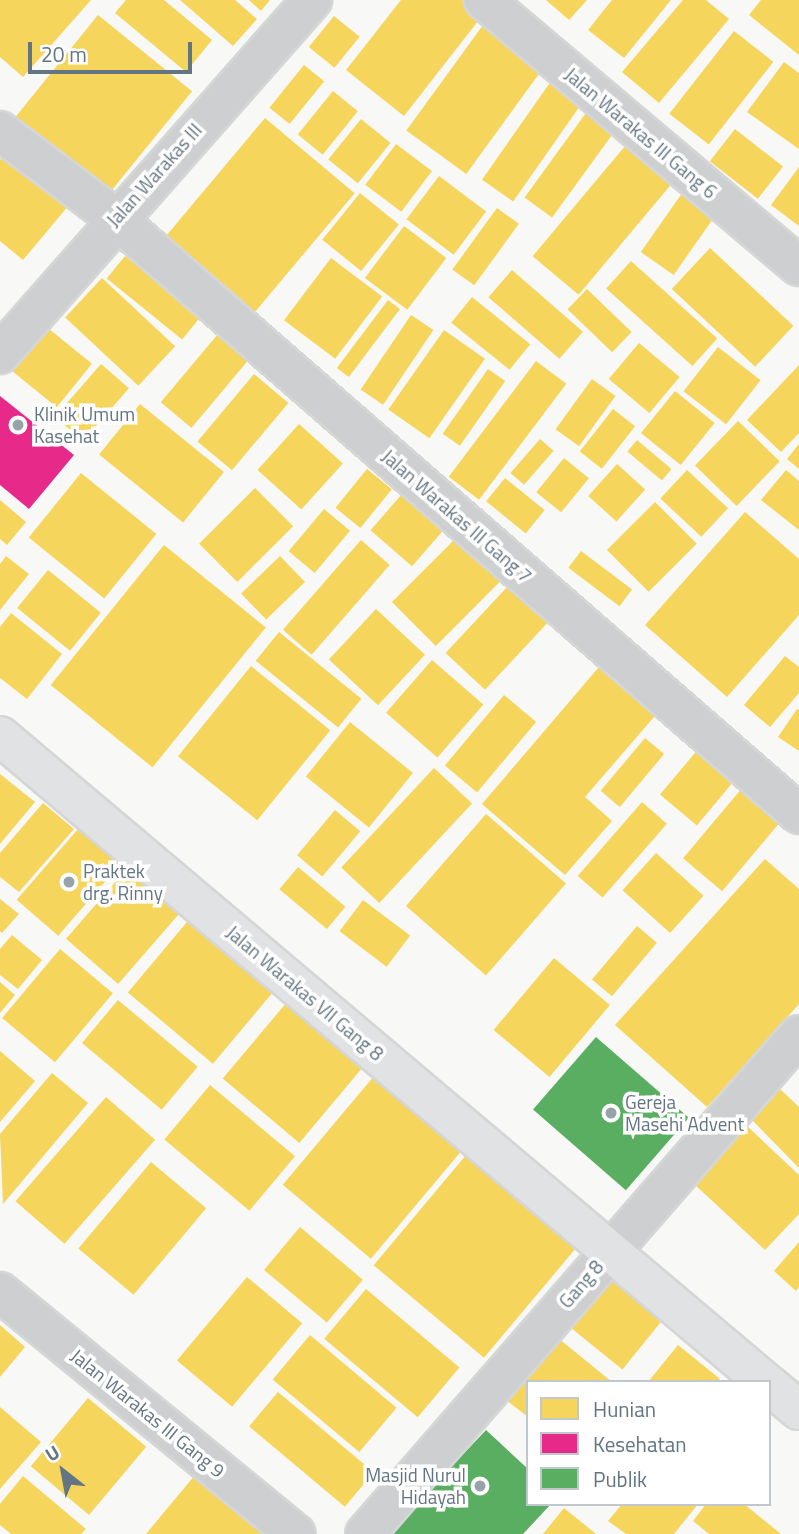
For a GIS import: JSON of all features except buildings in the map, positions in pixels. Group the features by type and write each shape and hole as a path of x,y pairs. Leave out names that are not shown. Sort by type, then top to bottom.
{"street":[{"name":"Jalan Warakas III","path":"0,354 115,218 312,0"},
{"name":"Jalan Warakas III Gang 6","path":"484,0 799,266"},
{"name":"Jalan Warakas III Gang 7","path":"0,131 115,218 799,814"},
{"name":"Jalan Warakas VII Gang 8","path":"0,736 763,1380"},
{"name":"Gang 8","path":"365,1534 799,1035"},
{"name":"Jalan Warakas III Gang 9","path":"0,1292 296,1534"},
{"name":"Jalan Warakas VII Gang 8","path":"771,1386 799,1410"}],"place":[{"name":"Klinik Umum Kasehat","path":"18,425"},
{"name":"Praktek drg. Rinny","path":"69,882"},
{"name":"Gereja Masehi Advent","path":"611,1113"},
{"name":"Masjid Nurul Hidayah","path":"480,1486"}]}
